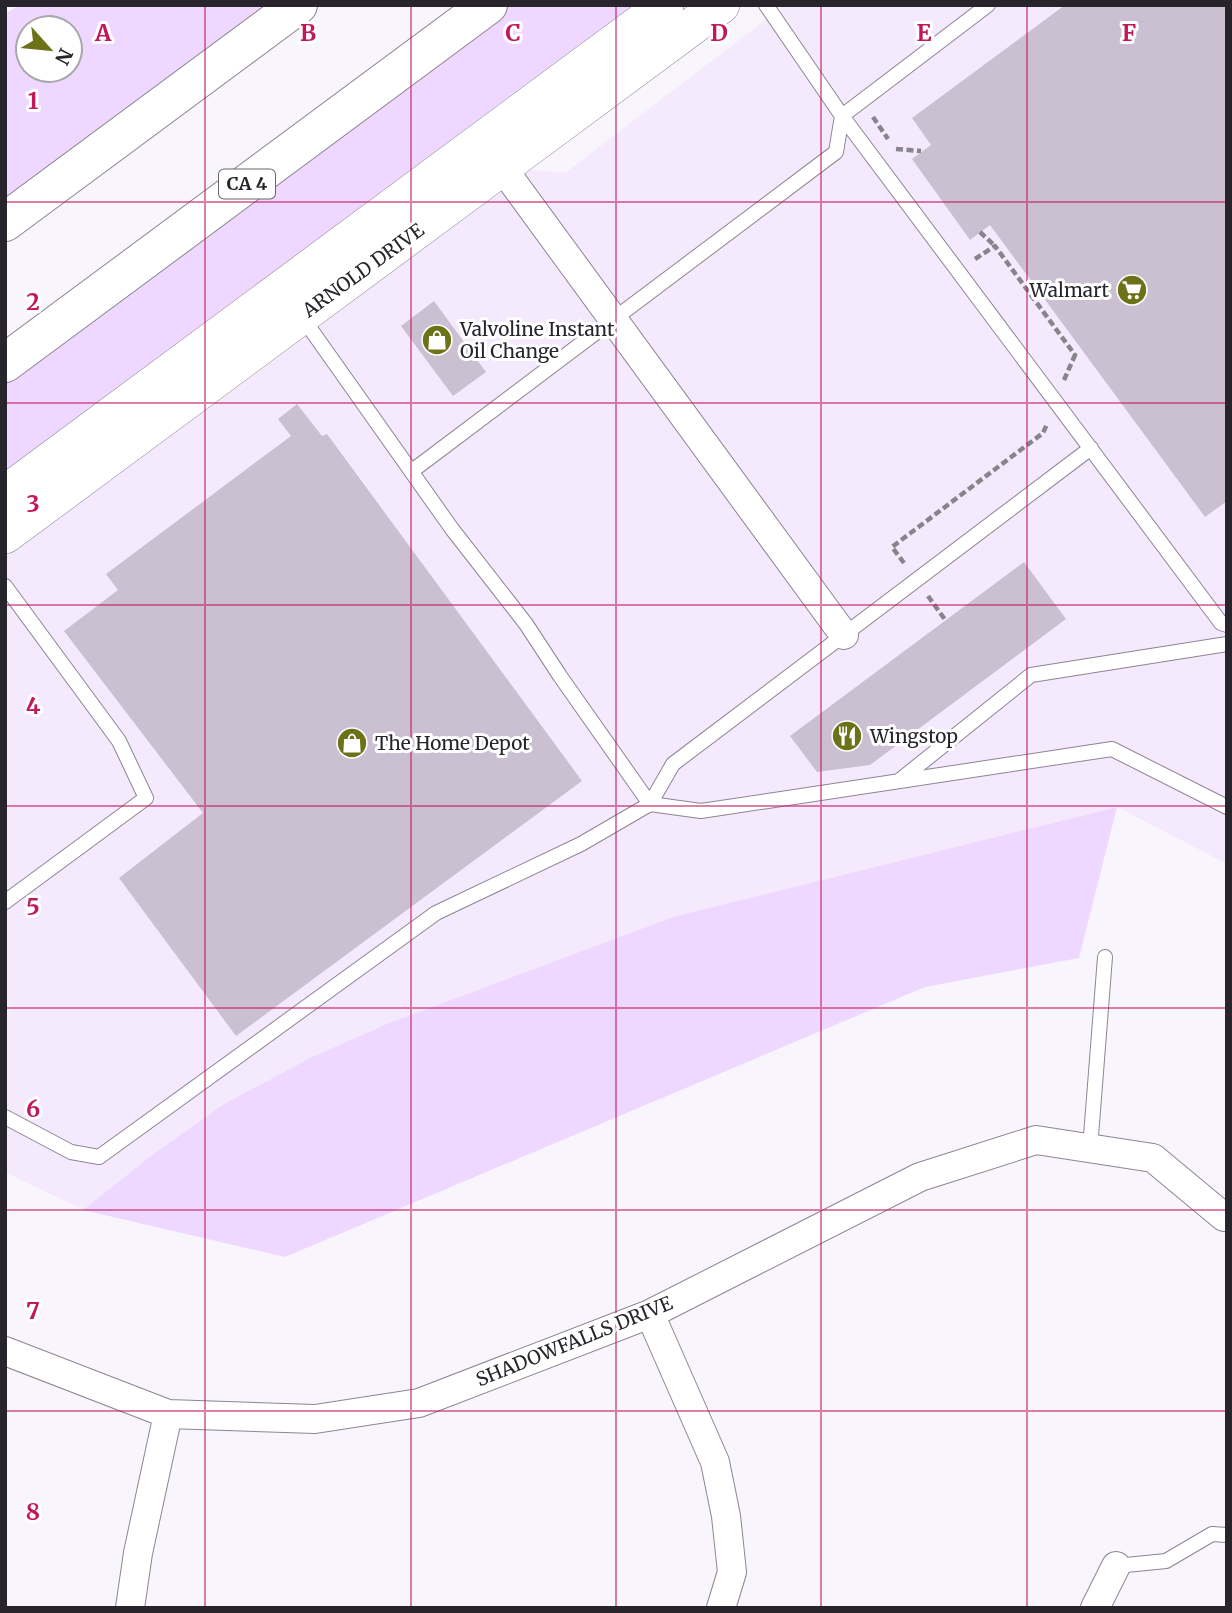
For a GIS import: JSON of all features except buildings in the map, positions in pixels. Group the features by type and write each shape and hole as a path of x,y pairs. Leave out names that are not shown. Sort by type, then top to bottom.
{"highway":[{"path":"5,222 298,5"},
{"name":"CA 4","path":"5,363 488,5"}],"street":[{"name":"ARNOLD DRIVE","path":"5,535 301,316 665,5"},
{"name":"ARNOLD DRIVE","path":"5,494 492,154 721,5"},
{"path":"492,154 615,318 844,635"},
{"name":"SHADOWFALLS DRIVE","path":"5,1351 168,1414 315,1419 419,1403 650,1314 920,1177 1036,1140 1153,1158 1224,1217 1227,1213"},
{"path":"650,1314 715,1462 726,1516 732,1572 721,1608"},
{"path":"130,1608 138,1553 168,1414"},
{"path":"1096,1608 1116,1566"}],"lane":[{"path":"766,5 842,116 1221,622 1227,625"},
{"path":"412,471 836,152 842,116 988,5"},
{"path":"301,316 452,529 526,624 650,804 701,811 1112,749 1227,807"},
{"path":"5,1118 71,1152 99,1157 436,913 581,844 650,804 673,764 1091,448"},
{"path":"5,586 119,741 146,798 5,902"},
{"path":"899,781 1031,675 1227,644"},
{"path":"1090,1149 1105,957"},
{"path":"1116,1566 1166,1561 1212,1534 1227,1535"}],"path":[{"path":"869,112 904,160"},
{"path":"896,149 922,151"},
{"path":"895,550 892,547 1043,433 1074,357 995,246 981,232"},
{"path":"967,248 975,260 995,246"}],"shaded area":[{"path":"19,5 296,5 5,222 5,14"},
{"path":"488,5 639,5 5,474 5,363"},
{"path":"785,5 1227,5 1227,864 1117,807 673,917 389,1023 310,1058 224,1104 152,1155 83,1210 5,1172 5,535 502,167 565,173"},
{"path":"1117,807 1079,958 925,987 285,1257 83,1210 152,1155 224,1104 310,1058 389,1023 673,917"}],"place":[{"name":"Walmart","path":"1132,290"},
{"name":"Valvoline Instant Oil Change","path":"437,340"},
{"name":"Wingstop","path":"847,736"},
{"name":"The Home Depot","path":"352,743"}]}
